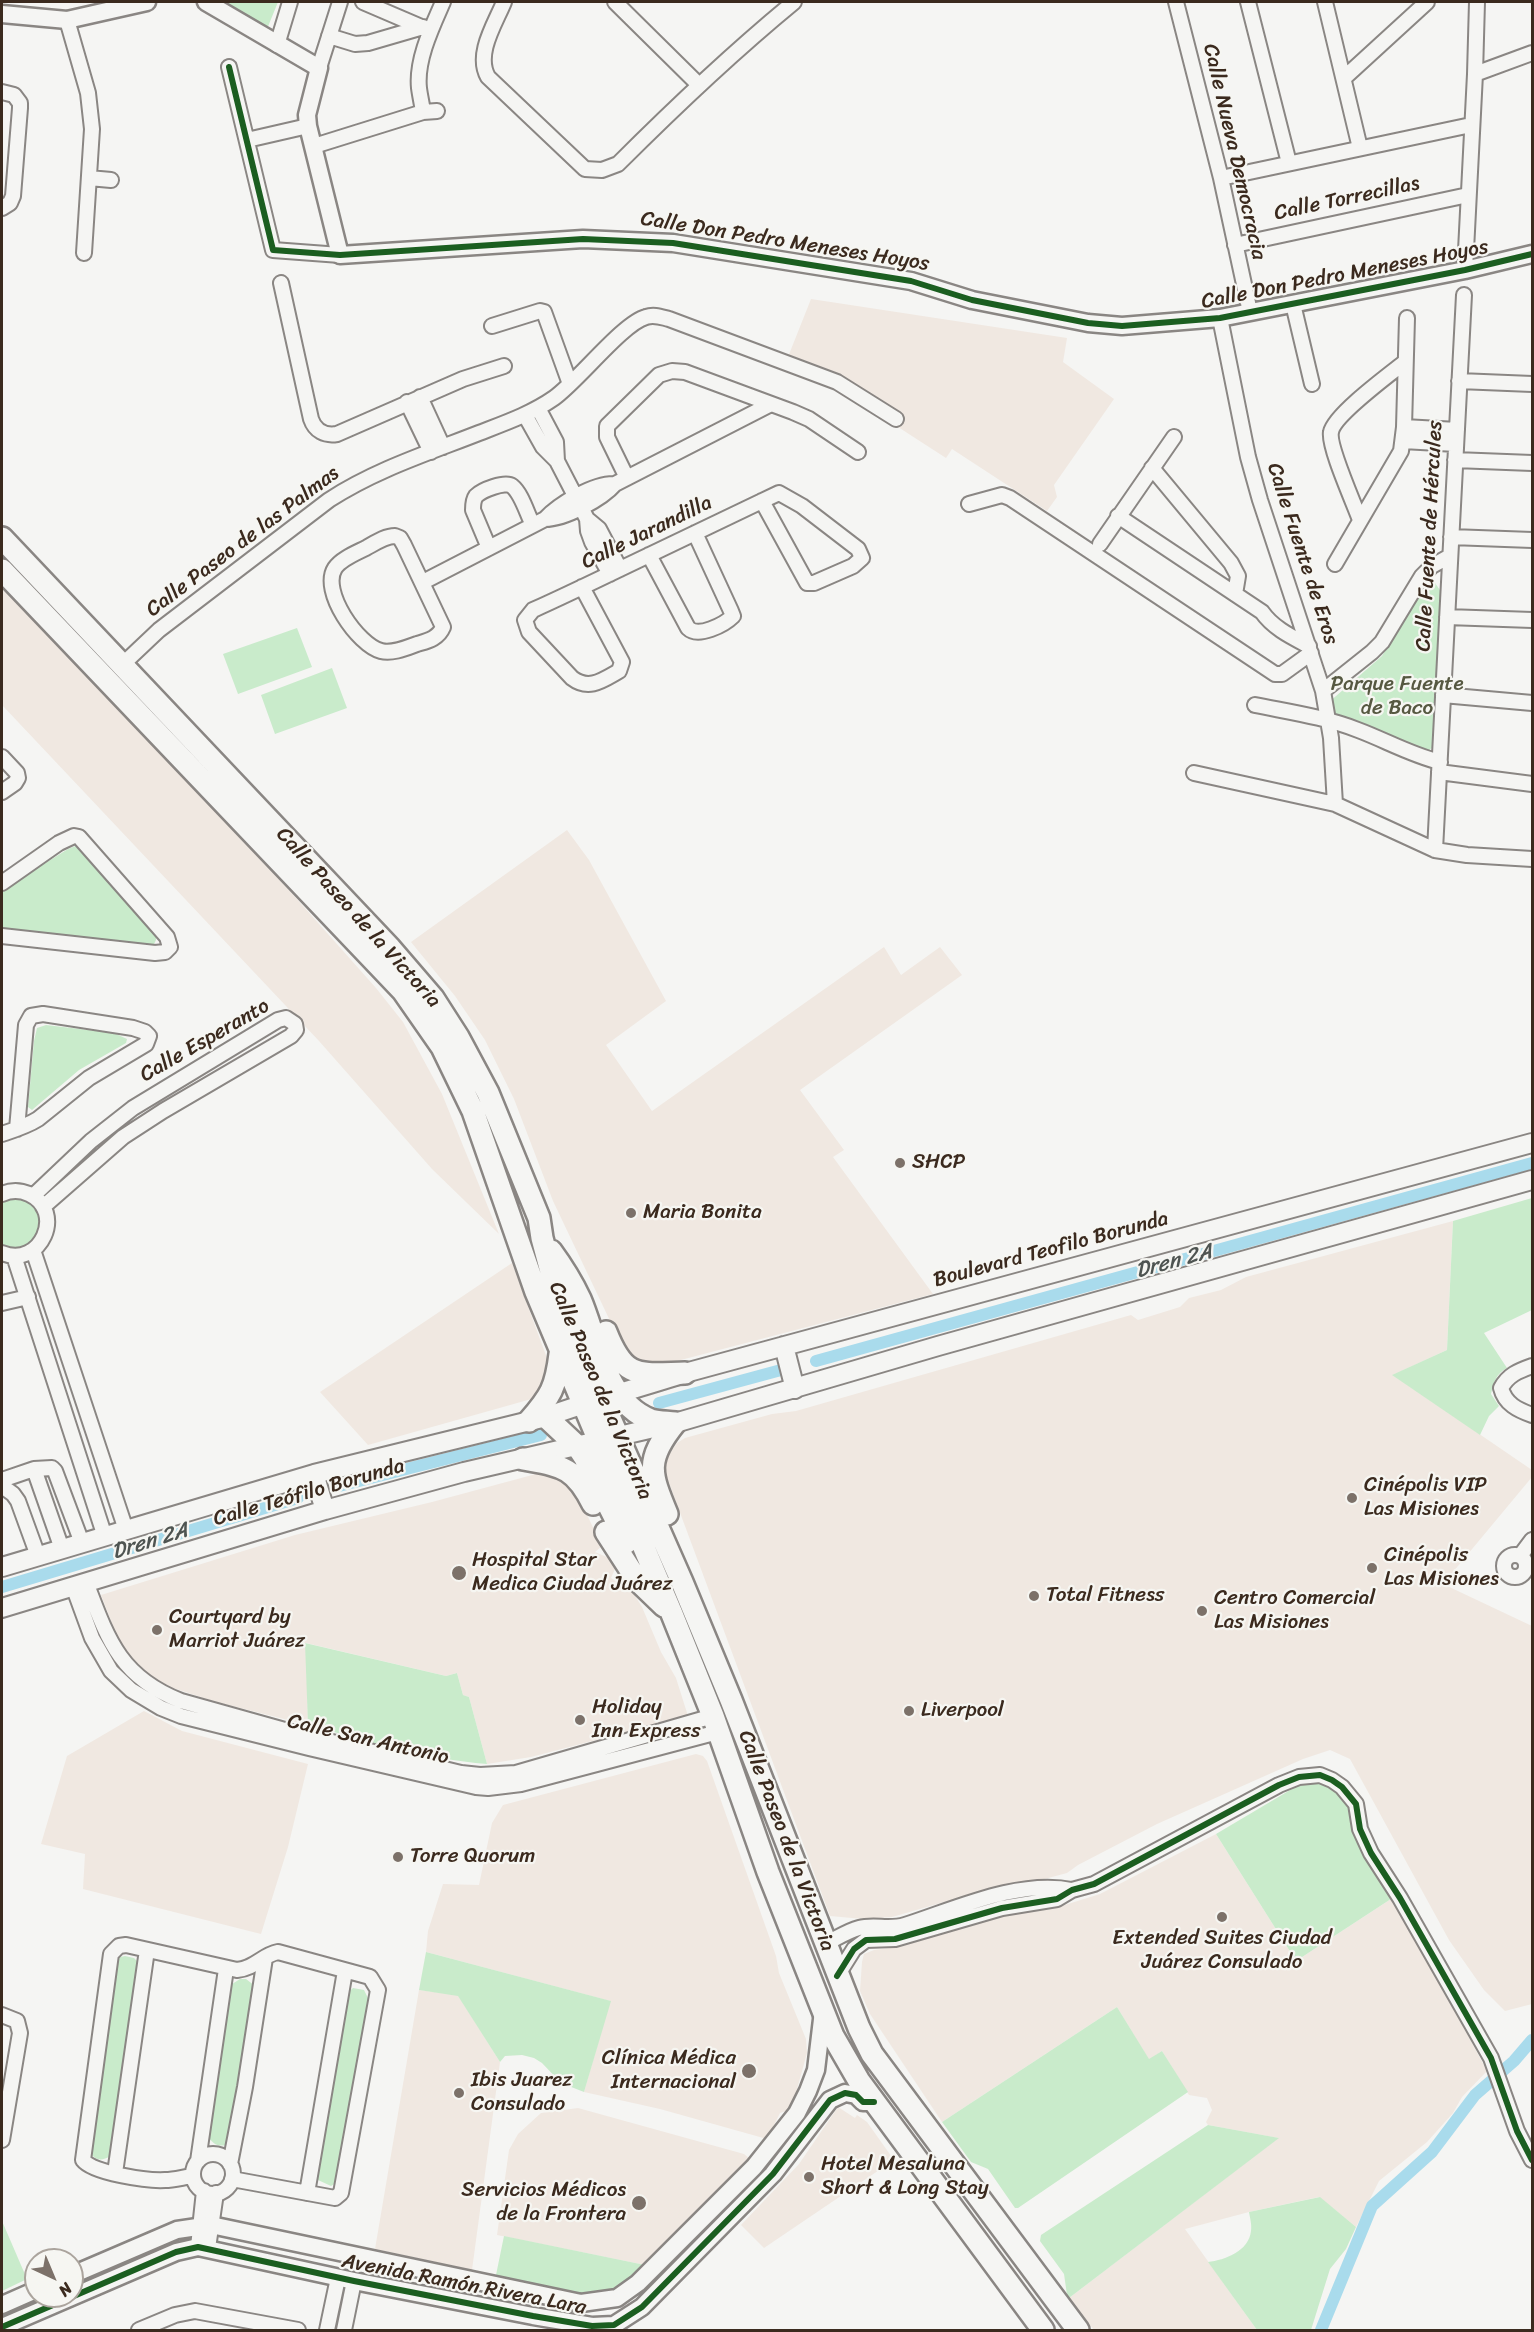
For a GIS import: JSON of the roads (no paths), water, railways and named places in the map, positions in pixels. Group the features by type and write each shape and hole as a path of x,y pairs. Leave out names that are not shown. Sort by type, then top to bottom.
{"main road":[{"name":"Calle Paseo de la Victoria","path":"2,538 367,924 434,998 458,1037 488,1093 541,1228 560,1305 601,1398 608,1438 655,1574 716,1724 768,1872 842,2054 874,2102 1043,2331"},
{"path":"2,547 22,558"},
{"name":"Calle Paseo de la Victoria","path":"2,570 417,1008 442,1047 473,1111 536,1292 560,1353 601,1398"},
{"path":"321,906 329,906 356,927 367,924"},
{"path":"473,1111 493,1141 521,1206 587,1283 613,1350 621,1363 640,1372 685,1373"},
{"name":"Boulevard Teofilo Borunda","path":"601,1398 685,1373 1533,1143"},
{"path":"608,1438 675,1423 938,1346 1533,1180"},
{"path":"784,1346 795,1389"},
{"path":"560,1353 557,1379 537,1419 577,1446 638,1560 672,1592 714,1688 731,1700"},
{"path":"601,1398 631,1407 653,1420 675,1423"},
{"name":"Calle Teófilo Borunda","path":"2,1567 314,1474 537,1419 601,1398"},
{"path":"675,1423 662,1438 653,1458 653,1472 657,1491 676,1544 682,1582"},
{"name":"Calle Paseo de la Victoria","path":"608,1438 682,1582 731,1700 837,1976 872,2054 1078,2331"},
{"name":"Calle Teófilo Borunda","path":"2,1608 325,1510 464,1472 608,1438"},
{"path":"522,1459 558,1466 579,1479 608,1536 625,1563 638,1580 672,1614"},
{"path":"314,1474 325,1510"},
{"path":"716,1724 720,1718 726,1723 745,1769 755,1785 768,1798"}],"street":[{"path":"67,20 80,2"},
{"path":"2,14 67,20 147,2"},
{"path":"206,2 319,68"},
{"path":"277,45 290,2"},
{"path":"340,2 319,68 308,115 308,126 340,255"},
{"path":"363,2 427,29"},
{"path":"314,146 430,111 419,87 419,77 427,29 443,2"},
{"path":"504,2 483,54 483,67 488,77 585,170 602,170 618,164 698,84 794,2"},
{"path":"615,2 698,84"},
{"name":"Calle Nueva Democracia","path":"1176,2 1221,178 1250,312"},
{"path":"1248,2 1289,163"},
{"path":"1326,2 1360,148"},
{"path":"1344,78 1427,2"},
{"path":"1465,270 1476,74 1477,2"},
{"path":"67,20 91,109 92,129 84,254"},
{"path":"329,36 355,44 427,29"},
{"path":"1476,74 1533,53"},
{"path":"229,67 247,140 308,126"},
{"path":"2,92 14,95 20,108 13,196 4,207"},
{"path":"1221,178 1472,125"},
{"name":"Calle Don Pedro Meneses Hoyos","path":"247,140 273,250 340,255 583,239 673,243 911,281 972,300 1088,323 1122,326 1220,318 1465,270 1533,254"},
{"path":"89,178 111,180"},
{"name":"Calle Torrecillas","path":"1235,245 1468,195"},
{"path":"281,283 311,419 316,428 326,434 337,434 413,399 504,366"},
{"name":"Calle Fuente de Hércules","path":"1435,850 1464,295"},
{"path":"1293,304 1312,384"},
{"path":"492,326 540,311 544,312 570,384"},
{"name":"Calle Paseo de las Palmas","path":"122,665 159,630 329,500 365,479 532,412 570,384 626,330 641,319 654,315 669,319 837,382 896,419"},
{"name":"Calle Fuente de Eros","path":"1220,318 1257,489 1323,691 1326,720 1331,738 1335,804"},
{"path":"1335,564 1397,459 1404,434 1407,318"},
{"path":"1360,520 1332,443 1331,429 1344,413 1405,362"},
{"path":"621,481 607,437 607,426 610,420 659,375 672,371 684,372 808,419 858,452"},
{"path":"1460,381 1533,384"},
{"path":"413,399 437,450"},
{"path":"423,582 539,522 555,509 581,508 621,481 771,404"},
{"path":"532,412 543,447 557,460 581,508 590,537 615,571"},
{"path":"1404,434 1456,437"},
{"path":"1100,543 1174,437"},
{"path":"1455,460 1533,463"},
{"path":"1152,468 1231,563 1238,576 1235,594"},
{"path":"489,548 473,510 473,504 478,495 504,484 511,485 539,522"},
{"name":"Calle Jarandilla","path":"582,587 622,662 619,671 593,684 580,683 572,678 529,632 525,620 533,610 582,587 615,571 649,555 762,501 779,493 802,506 858,549 862,558 814,583 807,584 762,501"},
{"path":"969,504 1002,495 1010,498 1275,674 1282,674 1310,650 1267,620 1262,612 1118,516"},
{"path":"649,555 692,632 698,633 728,621 733,616 695,533"},
{"path":"395,536 400,538 423,582 442,623 441,632 431,639 401,650 382,652 371,646 356,632 337,604 332,581 334,569 345,559 386,537 395,536"},
{"path":"1451,537 1533,540"},
{"path":"1323,691 1382,642 1422,576 1432,566 1450,556"},
{"path":"1262,612 1271,613 1304,630"},
{"path":"1447,617 1533,620"},
{"path":"1443,695 1533,703"},
{"path":"1255,705 1326,720 1358,730 1418,755 1439,767 1533,784"},
{"path":"2,757 17,773 18,780 2,792"},
{"path":"1194,773 1335,804 1435,850 1467,855 1533,859"},
{"path":"2,883 59,843 74,836 79,837 167,937 170,944 168,950 155,953 2,936"},
{"path":"2,1134 17,1129 38,1119 89,1078 146,1044 149,1036 133,1028 43,1014 31,1016 26,1025 17,1129"},
{"name":"Calle Esperanto","path":"33,1196 112,1124 164,1089 282,1018 291,1019 295,1024 296,1030 291,1036 123,1137 43,1207"},
{"path":"240,1043 251,1060"},
{"path":"2,1194 9,1191 21,1191 33,1196 43,1207 47,1218 47,1231 42,1242 33,1250 8,1255 28,1297 105,1537"},
{"path":"33,1250 126,1530"},
{"path":"2,1303 28,1297"},
{"path":"1533,1366 1512,1374 1501,1388 1509,1404 1533,1415"},
{"path":"2,1480 34,1469 48,1467 55,1471 82,1543"},
{"path":"34,1469 62,1549"},
{"path":"2,1486 18,1501 38,1556"},
{"path":"1528,1574 1525,1561 1520,1556 1533,1539"},
{"name":"Calle San Antonio","path":"79,1584 116,1652 132,1672 164,1694 181,1701 299,1734 461,1773 480,1775 516,1773 716,1724"},
{"path":"837,1976 854,1948 866,1940 902,1937 1002,1908 1057,1899 1072,1890 1094,1884 1279,1785 1311,1775 1320,1775 1332,1780 1356,1804 1360,1829 1371,1853 1400,1898 1485,2046 1518,2131 1533,2160"},
{"path":"825,1944 860,1928 904,1925 1002,1894 1054,1886 1072,1890"},
{"path":"193,2176 145,2180 90,2167 83,2160 111,1954 119,1946 126,1945 226,1969 245,1969 278,1953 370,1977 378,1990 343,2189 335,2198 232,2179"},
{"path":"115,2173 147,1950"},
{"path":"226,1969 198,2161 193,2176 197,2185 210,2192 226,2188 232,2179 230,2164 245,2086 264,1958"},
{"path":"307,2193 345,1971"},
{"name":"Avenida Ramón Rivera Lara","path":"84,2270 177,2230 206,2225 581,2303 609,2300 624,2295 767,2152 797,2113 816,2070 823,2010"},
{"path":"2,2015 17,2021 20,2033 2,2140"},
{"name":"Avenida Ramón Rivera Lara","path":"2,2327 176,2252 203,2248 584,2328 611,2328 635,2313 783,2163 818,2114 836,2096 850,2093 862,2102 874,2102"},
{"path":"767,2152 783,2163"},
{"path":"198,2161 206,2155 217,2154 230,2164"},
{"path":"203,2248 210,2192"},
{"path":"327,2331 346,2279"},
{"path":"344,2331 346,2279"},
{"path":"476,2304 480,2283"},
{"path":"2,2305 24,2295"},
{"path":"624,2295 635,2313"},
{"path":"140,2330 175,2315 189,2312 210,2313 247,2325 298,2331"}],"waterway":[{"name":"Dren 2A","path":"816,1361 1532,1163"},
{"name":"Dren 2A","path":"659,1403 781,1370"},
{"name":"Dren 2A","path":"339,1486 541,1435"},
{"name":"Dren 2A","path":"2,1587 298,1498"},
{"path":"1321,2330 1372,2206 1432,2152 1475,2095 1514,2061 1532,2040"}],"place":[{"name":"SHCP","path":"900,1163"},
{"name":"Maria Bonita","path":"631,1213"},
{"name":"Cinépolis VIP Las Misiones","path":"1352,1498"},
{"name":"Cinépolis Las Misiones","path":"1372,1568"},
{"name":"Hospital Star Medica Ciudad Juárez","path":"459,1573"},
{"name":"Total Fitness","path":"1034,1596"},
{"name":"Centro Comercial Las Misiones","path":"1202,1611"},
{"name":"Courtyard by Marriot Juárez","path":"157,1630"},
{"name":"Liverpool","path":"909,1711"},
{"name":"Holiday Inn Express","path":"580,1720"},
{"name":"Torre Quorum","path":"398,1857"},
{"name":"Extended Suites Ciudad Juárez Consulado","path":"1222,1917"},
{"name":"Clínica Médica Internacional","path":"749,2071"},
{"name":"Ibis Juarez Consulado","path":"459,2093"},
{"name":"Hotel Mesaluna Short & Long Stay","path":"809,2177"},
{"name":"Servicios Médicos de la Frontera","path":"639,2203"}],"park label":[{"name":"Parque Fuente de Baco","path":"1397,697"}]}
